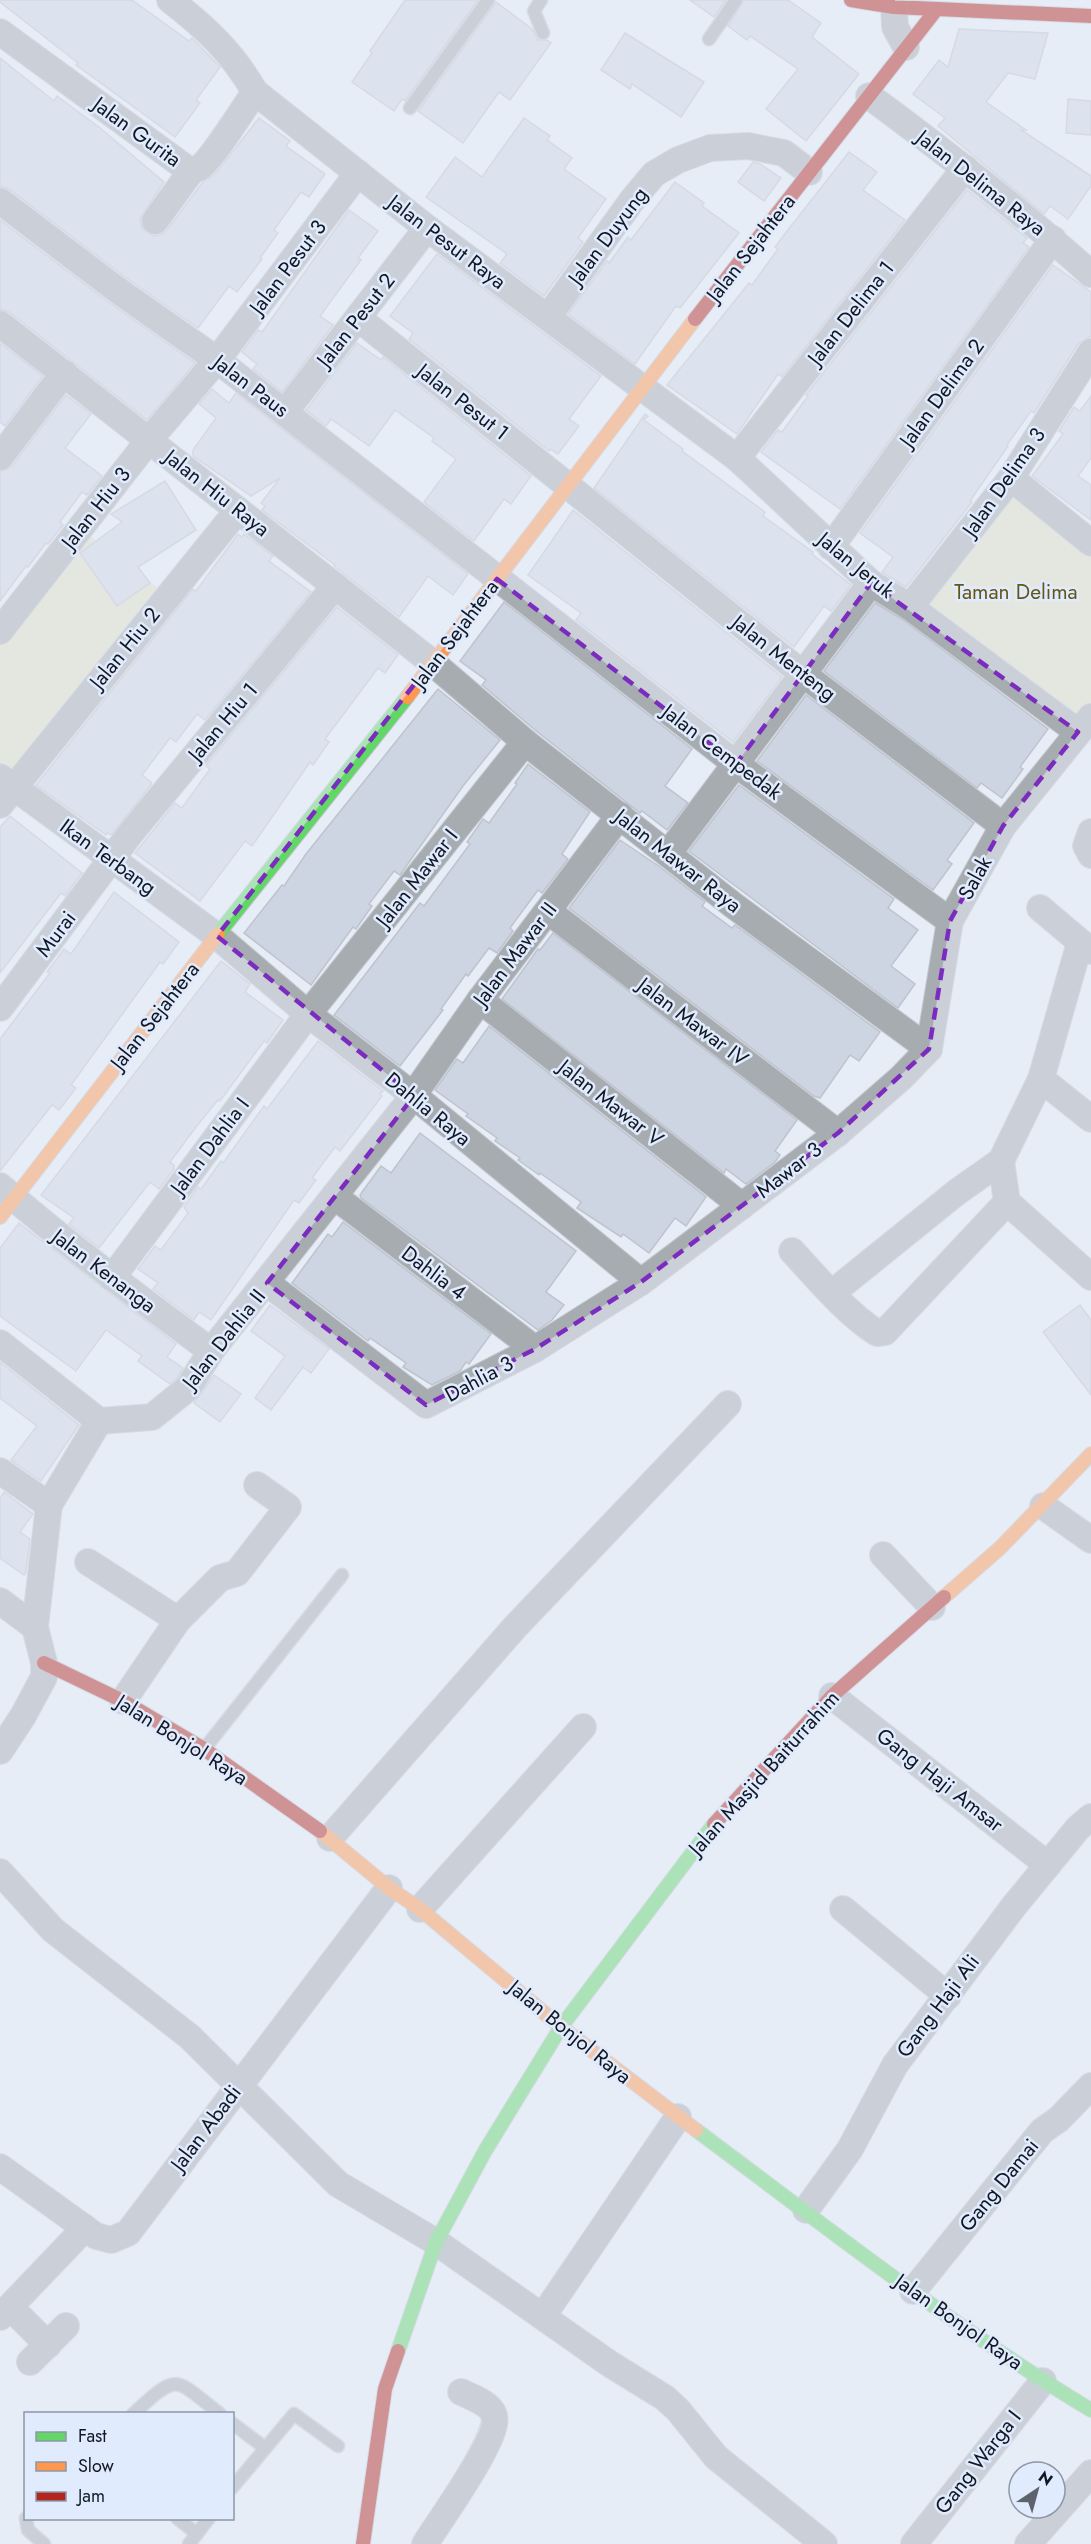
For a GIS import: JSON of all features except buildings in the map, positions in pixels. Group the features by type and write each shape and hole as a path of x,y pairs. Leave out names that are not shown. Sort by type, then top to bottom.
{"street":[{"path":"170,0 203,26 228,50 241,66 255,92"},
{"path":"851,0 894,7 936,10 1091,16"},
{"path":"894,7 895,27 906,46"},
{"name":"Jalan Sejahtera","path":"5,1201 434,664 642,387 936,10"},
{"name":"Jalan Gurita","path":"0,32 186,168 192,170 200,167 209,157 255,92"},
{"name":"Jalan Pesut Raya","path":"255,92 427,228 642,387"},
{"name":"Jalan Delima Raya","path":"869,96 965,168 1053,239 1091,274"},
{"name":"Jalan Duyung","path":"548,317 633,199 654,174 678,160 710,148 748,146 784,153 809,172"},
{"name":"Jalan Delima 1","path":"737,458 965,168"},
{"path":"155,221 192,170"},
{"name":"Jalan Pesut 3","path":"217,360 358,173"},
{"name":"Jalan Paus","path":"0,201 116,289 217,360 497,579"},
{"name":"Jalan Pesut 2","path":"285,412 427,228"},
{"name":"Jalan Delima 2","path":"831,547 1053,239"},
{"name":"Jalan Pesut 1","path":"358,318 568,486"},
{"name":"Jalan Hiu Raya","path":"0,324 434,664"},
{"name":"Jalan Delima 3","path":"910,607 1011,478 1091,352"},
{"name":"Jalan Hiu 3","path":"0,631 149,440 217,360"},
{"path":"0,458 64,373"},
{"name":"Jalan Jeruk","path":"642,387 737,458 871,583 1085,724"},
{"path":"1011,478 1091,543"},
{"name":"Jalan Menteng","path":"568,486 803,674 1003,826"},
{"name":"Jalan Hiu 2","path":"4,790 238,510"},
{"name":"Jalan Cempedak","path":"497,579 522,596 736,764 951,921"},
{"path":"668,854 871,583"},
{"name":"Jalan Hiu 1","path":"112,860 130,834 335,586"},
{"name":"Jalan Mawar Raya","path":"434,664 525,742 620,814 733,905 929,1049"},
{"name":"Salak","path":"929,1049 951,921 1003,826 1085,724"},
{"name":"Jalan Mawar I","path":"308,1014 525,742"},
{"name":"Ikan Terbang","path":"4,790 112,860 216,936"},
{"name":"Jalan Mawar II","path":"412,1095 480,1000 620,814"},
{"path":"1091,832 1086,846 1091,855"},
{"name":"Murai","path":"0,1008 112,860"},
{"path":"832,1293 957,1192 1001,1161 1041,1079 1086,947 1040,908"},
{"name":"Jalan Mawar IV","path":"548,911 838,1132"},
{"name":"Dahlia Raya","path":"216,936 308,1014 412,1095 641,1282"},
{"name":"Jalan Mawar V","path":"480,1000 742,1206"},
{"name":"Jalan Dahlia I","path":"112,1278 308,1014"},
{"name":"Mawar 3","path":"641,1282 838,1132 900,1078 929,1049"},
{"path":"1041,1079 1091,1119"},
{"name":"Jalan Dahlia II","path":"99,1421 152,1417 188,1388 212,1351 412,1095"},
{"path":"1001,1161 1007,1202 1091,1277"},
{"name":"Dahlia 4","path":"334,1196 535,1349"},
{"name":"Jalan Kenanga","path":"5,1201 30,1214 112,1278 212,1351"},
{"path":"792,1251 870,1328 877,1333 885,1332 1007,1202"},
{"name":"Dahlia 3","path":"267,1283 426,1405 535,1349 641,1282"},
{"path":"0,1343 99,1421 49,1505 35,1627 44,1663 44,1677 23,1716 0,1751"},
{"path":"330,1838 514,1627 728,1404"},
{"name":"Jalan Masjid Baiturrahim","path":"561,2027 707,1832 757,1774 832,1696 932,1608 995,1544 1043,1506 1091,1454"},
{"path":"0,1471 49,1505"},
{"path":"123,1701 178,1620 220,1578 237,1573 288,1507 257,1485"},
{"path":"1043,1506 1091,1540"},
{"path":"883,1555 932,1608"},
{"path":"88,1562 178,1620"},
{"path":"0,1601 35,1627"},
{"name":"Jalan Bonjol Raya","path":"44,1663 123,1701 204,1749 330,1838 389,1888 420,1909 561,2027 678,2117 914,2290 1043,2380 1091,2410"},
{"name":"Gang Haji Amsar","path":"832,1696 1048,1865"},
{"path":"420,1909 583,1727"},
{"name":"Gang Haji Ali","path":"806,2210 850,2149 895,2065 987,1941 1078,1828 1091,1817"},
{"path":"0,1872 52,1930 190,2037 338,2184 436,2242 673,2404 716,2457 824,2544"},
{"name":"Jalan Abadi","path":"0,2167 96,2236 111,2240 128,2233 389,1888"},
{"path":"843,1909 948,1996"},
{"path":"367,2542 385,2389 436,2242 485,2151 561,2027"},
{"name":"Gang Damai","path":"914,2290 1042,2131 1059,2120 1091,2086"},
{"path":"543,2316 678,2117"},
{"path":"66,2326 39,2354 5,2312 85,2228"},
{"name":"Gang Warga I","path":"914,2544 1043,2380"},
{"path":"425,2544 484,2453 496,2426 495,2415 489,2407 461,2392"},
{"path":"1028,2544 1091,2473"}],"lane":[{"path":"410,108 488,0"},
{"path":"541,0 534,11 543,33"},
{"path":"709,39 736,0"},
{"path":"204,1749 342,1575"},
{"path":"135,2412 163,2386 171,2383 183,2385 217,2412"},
{"path":"234,2486 294,2414 338,2446"},
{"path":"234,2425 265,2448"},
{"path":"26,2520 28,2530 45,2544"},
{"path":"179,2520 193,2539 207,2520"}],"highlighted area":[{"path":"497,579 736,764 871,583 1078,732 1003,826 950,921 929,1049 838,1133 641,1282 535,1349 426,1405 267,1283 414,1096 217,936"}],"green space":[{"name":"Taman Delima","path":"1011,478 1091,541 1091,715 1078,732 910,607"},
{"path":"81,529 167,595 12,787 0,777 0,631"}],"traffic: fast":[{"path":"218,934 407,697"},
{"path":"398,2351 436,2242 485,2151 561,2027 714,1824"},
{"path":"696,2130 939,2310 1091,2410"}],"traffic: slow":[{"path":"407,697 695,319"},
{"path":"0,1217 218,934"},
{"path":"944,1597 1000,1548 1091,1454"},
{"path":"320,1831 389,1888 420,1909 561,2027 696,2130"}],"traffic: jam":[{"path":"851,0 894,7 1091,16"},
{"path":"695,319 936,10"},
{"path":"714,1824 832,1696 944,1597"},
{"path":"44,1663 123,1701 204,1749 320,1831"},
{"path":"363,2544 385,2389 398,2351"}]}
